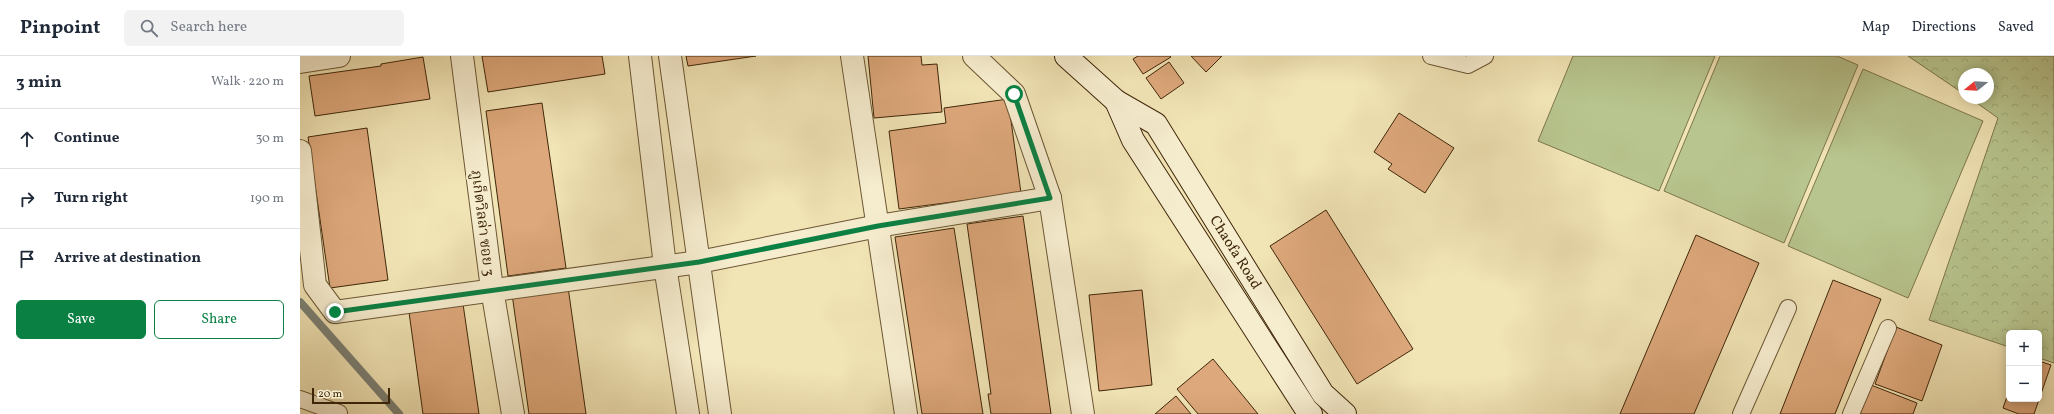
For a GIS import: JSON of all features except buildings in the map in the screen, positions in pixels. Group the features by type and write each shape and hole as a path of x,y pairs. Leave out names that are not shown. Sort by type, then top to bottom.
{"street":[{"path":"300,62 339,56"},
{"name":"ภูเก็ตวิลล่า ซอย 3","path":"462,56 492,289 513,414"},
{"path":"640,56 665,266 688,414"},
{"path":"670,56 720,414"},
{"path":"852,56 906,414"},
{"path":"974,56 1014,94 1050,198 1083,414"},
{"name":"Chaofa Road","path":"1073,58 1116,101 1156,124 1323,394 1345,414"},
{"name":"Chaofa Road","path":"1116,101 1134,140 1306,409 1311,414"},
{"path":"300,151 315,285 335,312 492,289 699,262 878,226 1050,198"}],"lane":[{"path":"1431,56 1468,65 1484,56"},
{"path":"1741,414 1788,308"},
{"path":"1851,414 1888,328"},
{"path":"300,399 339,413"}],"green space":[{"path":"1573,56 1715,56 1659,191 1538,141"},
{"path":"1720,56 1837,56 1858,65 1784,243 1664,191"},
{"path":"1908,56 2054,56 2054,363 2042,359 2042,330 2006,330 2006,346 1929,320 1998,118 1978,104 1994,104 1994,68 1958,68 1958,90"},
{"path":"1863,69 1983,121 1908,298 1788,246"}],"waterway":[{"path":"300,302 399,414"}],"route":[{"path":"335,312 492,289 699,262 878,226 1050,198 1014,94"}]}
